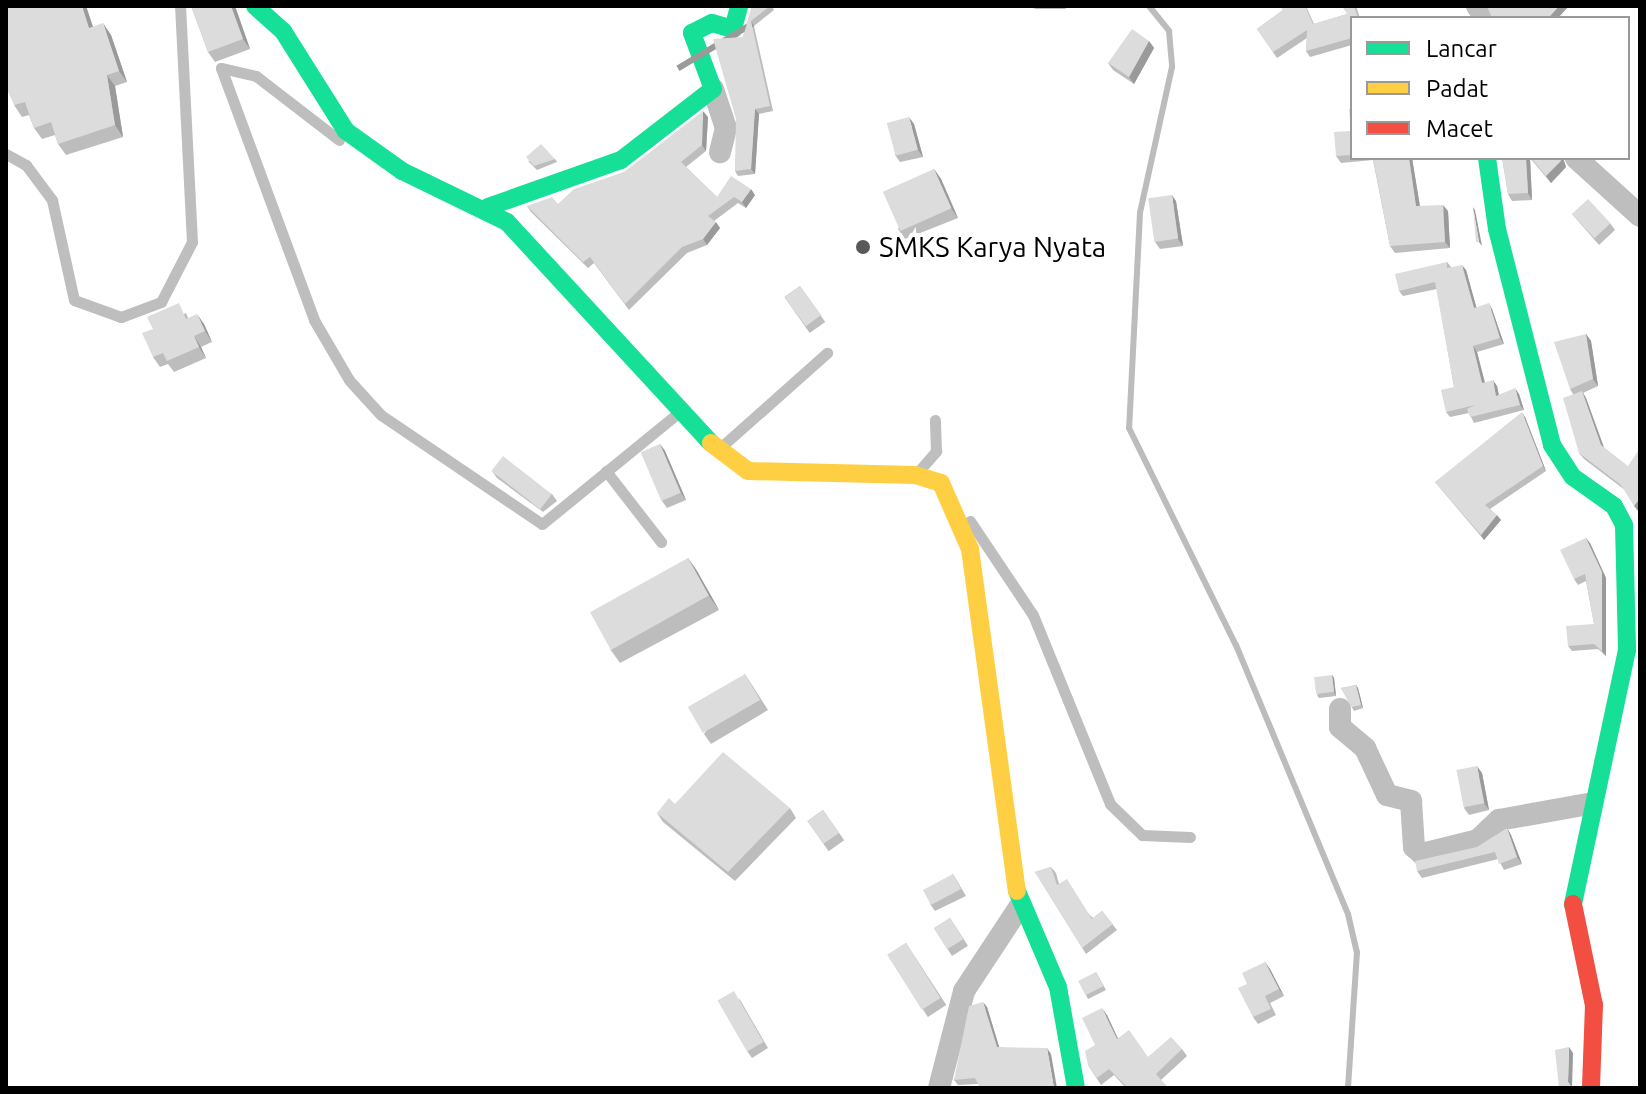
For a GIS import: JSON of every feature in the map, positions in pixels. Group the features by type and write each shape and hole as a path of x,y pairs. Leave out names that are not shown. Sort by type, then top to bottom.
{"street":[{"path":"255,6 283,31 346,131 402,171 488,207 678,413 718,450 748,471 915,475 941,483 958,509 970,549 1020,906 1058,987 1076,1088"},
{"path":"720,152 726,128 692,33 712,23 733,29 739,6"},
{"path":"488,207 621,160 713,89"},
{"path":"1487,160 1497,229 1552,445 1573,477 1614,506 1624,525 1627,650 1588,804 1571,892 1594,1005 1591,1088"},
{"path":"1578,160 1640,216"},
{"path":"1340,709 1340,727 1365,748 1387,795 1411,801 1414,847 1422,854 1478,840 1499,820 1588,804"},
{"path":"939,1088 964,991 1020,906"}],"lane":[{"path":"6,154 26,165 52,200 74,300 121,317 161,302 192,242 180,6"},
{"path":"402,171 358,154 246,70 226,65 219,72 263,166 314,320 367,401 542,524 678,413"},
{"path":"718,450 827,353"},
{"path":"915,475 936,451 935,420"},
{"path":"606,471 661,542"},
{"path":"958,509 993,546 1033,615 1110,804 1142,835 1190,837"}],"building":[{"path":"6,6 82,6 89,28 103,23 119,71 107,75 115,125 58,144 51,122 34,128 25,102 14,105 6,87"},
{"path":"191,6 231,6 243,39 208,52"},
{"path":"752,6 770,6 751,21 770,106 755,109 751,169 735,171 736,119 713,39 743,37"},
{"path":"1281,6 1305,6 1313,24 1347,14 1342,6 1354,6 1357,16 1350,16 1350,39 1306,51 1307,30 1273,52 1257,29 1283,10"},
{"path":"1487,6 1559,6 1550,16 1491,16"},
{"path":"1132,29 1149,41 1129,77 1108,63"},
{"path":"703,111 702,145 681,162 717,197 731,176 751,189 742,202 734,197 708,216 716,222 703,239 682,247 625,304 590,257 583,262 527,206 552,197 558,204 574,189 624,172"},
{"path":"909,117 918,150 896,156 887,123"},
{"path":"1350,131 1350,155 1336,156 1334,132"},
{"path":"541,144 555,159 534,166 526,157"},
{"path":"1373,160 1409,160 1416,206 1443,205 1445,242 1390,246"},
{"path":"1502,160 1526,160 1528,193 1508,194"},
{"path":"1533,160 1561,160 1561,161 1546,176"},
{"path":"934,169 951,208 900,231 883,192"},
{"path":"1172,195 1178,239 1154,242 1148,198"},
{"path":"1588,199 1611,223 1594,238 1572,214"},
{"path":"1473,207 1479,242 1476,242"},
{"path":"1447,262 1447,268 1462,265 1474,308 1489,303 1500,338 1473,346 1482,383 1493,380 1496,396 1515,388 1520,405 1470,417 1467,409 1475,405 1446,412 1441,390 1454,387 1435,282 1399,291 1395,274"},
{"path":"800,286 821,315 806,326 785,297"},
{"path":"179,303 186,319 197,314 205,331 194,336 199,347 167,361 163,353 153,357 142,333 153,329 147,317"},
{"path":"1586,334 1593,379 1570,389 1554,342"},
{"path":"1582,391 1601,445 1628,466 1640,448 1640,498 1634,506 1621,485 1579,453 1563,398"},
{"path":"1522,412 1543,466 1485,505 1497,515 1481,535 1435,482"},
{"path":"660,444 681,493 661,501 641,452"},
{"path":"503,456 552,494 540,509 491,471"},
{"path":"1586,538 1602,572 1602,651 1594,644 1568,646 1566,626 1594,624 1585,574 1574,579 1560,550"},
{"path":"688,558 709,596 611,650 590,612"},
{"path":"745,674 760,700 703,733 688,707"},
{"path":"1332,675 1334,692 1316,694 1314,677"},
{"path":"1356,685 1361,705 1352,707 1341,688"},
{"path":"723,752 790,808 728,872 657,813 669,798 675,804"},
{"path":"1477,766 1484,803 1464,807 1456,770"},
{"path":"823,810 839,833 823,844 807,821"},
{"path":"1507,828 1517,857 1499,864 1495,852 1417,871 1415,861 1477,847"},
{"path":"1051,867 1057,885 1067,879 1092,919 1102,911 1113,924 1082,948 1035,872"},
{"path":"953,874 961,889 931,905 923,890"},
{"path":"950,918 963,939 947,949 934,928"},
{"path":"906,943 940,998 922,1010 887,955"},
{"path":"1265,962 1279,989 1265,996 1271,1009 1253,1017 1238,988 1247,984 1242,973"},
{"path":"1096,972 1103,986 1085,995 1078,981"},
{"path":"734,991 764,1042 747,1052 718,1000"},
{"path":"983,1002 997,1047 1047,1048 1054,1088 980,1088 975,1078 954,1080 969,1006"},
{"path":"1102,1008 1117,1039 1129,1030 1148,1057 1171,1037 1182,1049 1156,1074 1168,1088 1128,1088 1109,1069 1097,1078 1088,1065 1085,1051 1095,1045 1082,1018"},
{"path":"1569,1047 1568,1082 1571,1088 1559,1088 1555,1050"}],"waterway":[{"path":"1036,6 1064,6"},
{"path":"1149,6 1169,31 1172,67 1140,213 1129,428 1236,645 1348,914 1357,952 1348,1088"}],"traffic: fast":[{"path":"255,6 283,31 346,131 402,171 507,222 711,443"},
{"path":"488,207 621,160 713,89 692,33 712,23 733,29 739,6"},
{"path":"1487,160 1497,229 1552,445 1573,477 1614,506 1624,525 1627,650 1573,904"},
{"path":"1017,891 1058,987 1076,1088"}],"traffic: slow":[{"path":"711,443 748,471 915,475 941,483 970,549 1017,891"}],"traffic: jam":[{"path":"1573,904 1594,1005 1591,1088"}],"place":[{"name":"SMKS Karya Nyata","path":"863,247"}]}
